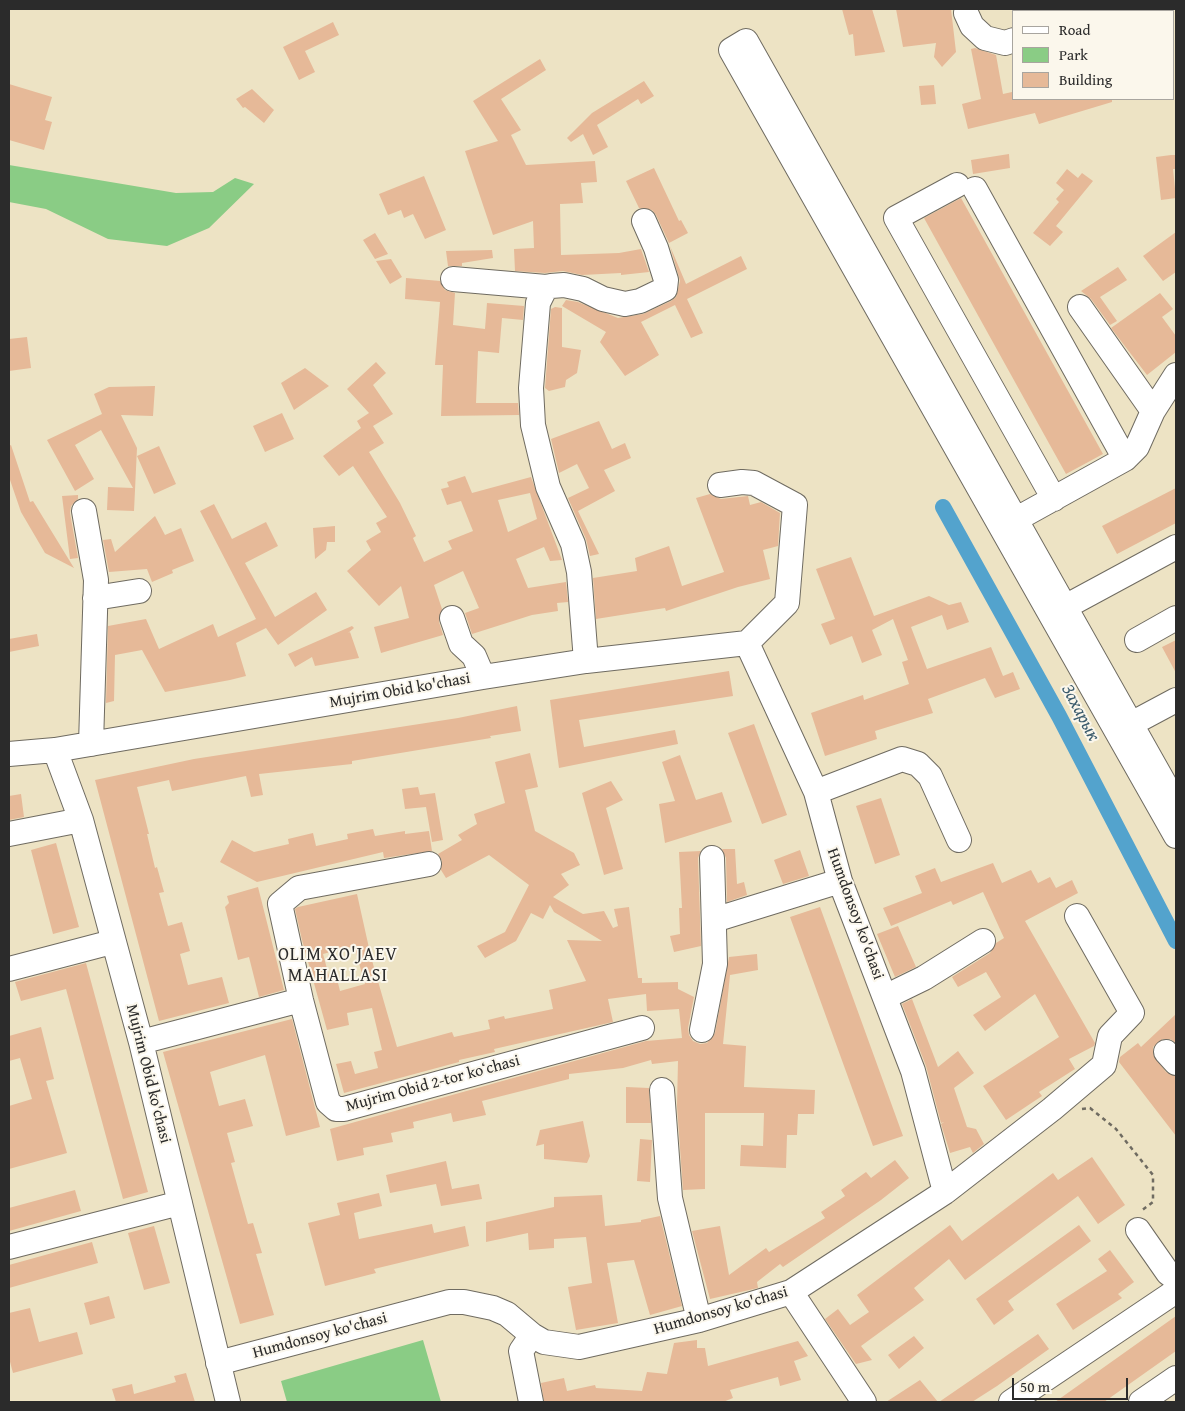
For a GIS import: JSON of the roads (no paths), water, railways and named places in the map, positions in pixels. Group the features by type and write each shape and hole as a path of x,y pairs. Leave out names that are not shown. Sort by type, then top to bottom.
{"street":[{"path":"966,13 972,26 984,38 1004,43 1012,41"},
{"path":"1009,524 746,42 731,50 1009,524 1124,727 1162,778 1176,804"},
{"path":"1054,498 896,218 966,187 1125,459"},
{"path":"453,280 546,287 564,285 583,289 603,299 625,304 640,301 665,288 666,280 659,256 644,222"},
{"path":"546,287 538,303 531,388 532,425 548,487 575,554 580,572 586,661"},
{"path":"1080,307 1153,412"},
{"path":"1009,524 1125,459 1137,447 1153,412 1176,375"},
{"path":"720,485 742,482 754,483 795,505 787,602 747,643"},
{"path":"84,511 96,580 91,744"},
{"path":"1058,610 1176,547"},
{"path":"95,598 139,591"},
{"path":"452,618 461,644 474,656 483,676"},
{"path":"1137,640 1176,618"},
{"name":"Mujrim Obid ko'chasi","path":"9,754 55,750 483,676 586,661 747,643"},
{"name":"Humdonsoy ko'chasi","path":"747,643 816,792 840,881 913,1071 946,1192"},
{"path":"1124,727 1176,700"},
{"name":"Mujrim Obid ko'chasi","path":"55,750 81,820 112,942 141,1042 228,1402"},
{"path":"816,792 902,759 918,764 930,776 959,840"},
{"path":"1162,778 1176,836"},
{"path":"9,834 81,820"},
{"path":"702,1030 715,964 712,858"},
{"name":"Mujrim Obid 2-tor koʻchasi","path":"429,864 299,888 280,904 300,1000 328,1102 336,1109 344,1109 642,1028"},
{"path":"714,920 840,881"},
{"name":"Humdonsoy ko'chasi","path":"218,1363 449,1302 464,1302 493,1308 507,1314 532,1335 554,1344 579,1347 699,1320 791,1292 946,1192 1052,1109 1104,1065 1110,1036 1132,1013 1077,916"},
{"path":"9,969 112,942"},
{"path":"885,997 924,978 983,942"},
{"path":"141,1042 300,1000"},
{"path":"662,1090 670,1198 699,1320"},
{"path":"9,1247 180,1203"},
{"path":"1139,1221 1168,1274 1176,1279"},
{"path":"1011,1402 1176,1291"},
{"path":"791,1292 864,1402"},
{"path":"530,1402 521,1352 532,1335"}],"waterway":[{"name":"Захарык","path":"943,507 1059,716 1176,941"}],"district":[{"name":"OLIM XO'JAEV MAHALLASI","path":"338,965"}]}
